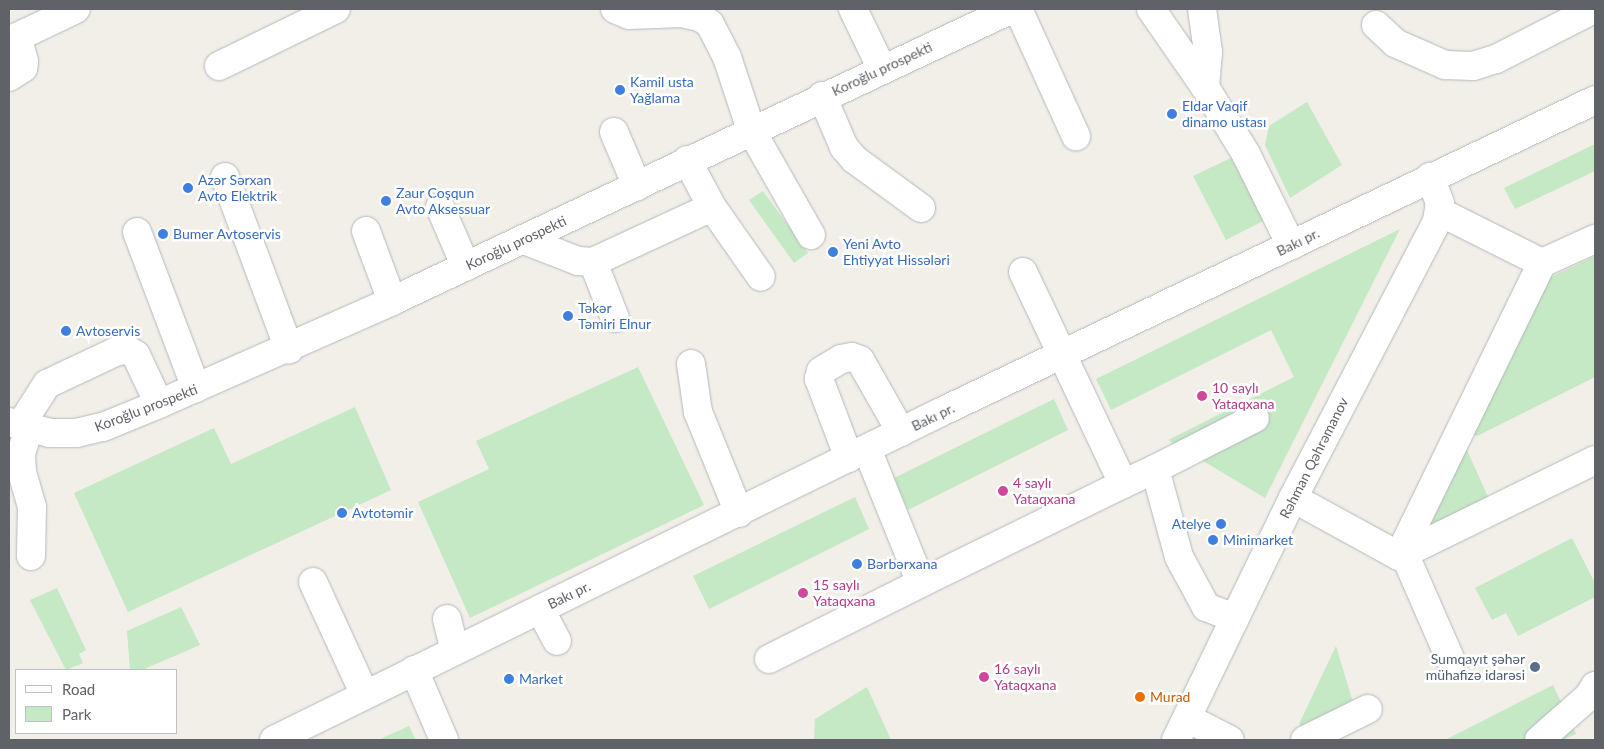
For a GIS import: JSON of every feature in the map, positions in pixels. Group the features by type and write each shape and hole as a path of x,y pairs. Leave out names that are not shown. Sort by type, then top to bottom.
{"street":[{"path":"9,77 23,68 24,61 13,39 76,9"},
{"path":"219,66 336,9"},
{"path":"615,9 629,15 682,13 700,17 710,24 727,57 751,130 812,235"},
{"path":"853,9 882,69"},
{"name":"Koroğlu prospekti","path":"19,426 50,433 76,433 103,427 159,404 289,349 524,240 822,96 1012,9"},
{"path":"1018,9 1076,136"},
{"path":"1151,9 1206,87 1254,168 1291,246"},
{"path":"1202,9 1208,52 1206,87"},
{"path":"1376,26 1395,43 1445,65 1473,66 1496,59 1594,9"},
{"path":"822,96 844,147 854,159 921,208"},
{"name":"Bakı pr.","path":"274,740 901,432 1291,246 1430,177 1595,100"},
{"path":"614,132 637,186"},
{"path":"687,160 712,207 761,276"},
{"path":"225,177 289,349"},
{"path":"1430,177 1438,192 1440,212 1542,263"},
{"path":"440,207 466,267"},
{"path":"524,240 578,261 594,262 712,207"},
{"name":"Rəhman Qəhrəmanov","path":"1181,729 1293,498 1440,212"},
{"path":"366,231 392,301"},
{"path":"137,232 196,388"},
{"path":"1401,554 1542,263 1595,239"},
{"path":"594,262 615,318"},
{"path":"1023,272 1123,484"},
{"path":"31,556 32,507 22,472 19,426 47,384 117,351 128,350 136,356 159,404"},
{"path":"901,432 860,360 852,357 841,359 822,370 818,379 858,454 921,583"},
{"path":"691,364 694,399 739,513"},
{"path":"769,659 1255,418"},
{"path":"1401,554 1595,460"},
{"path":"1155,469 1179,557 1206,607 1235,618"},
{"path":"1293,498 1401,554 1452,665"},
{"path":"313,582 364,695"},
{"path":"540,609 556,641"},
{"path":"447,619 455,650"},
{"path":"414,670 444,740"},
{"path":"1539,740 1588,696 1595,686"},
{"path":"1305,740 1368,708"},
{"path":"1181,729 1230,740"}],"green space":[{"path":"1307,102 1342,165 1290,198 1265,145 1269,126"},
{"path":"1595,144 1595,171 1515,209 1504,188"},
{"path":"1231,158 1265,220 1226,240 1193,176"},
{"path":"763,191 808,253 794,263 749,200"},
{"path":"1400,229 1265,498 1168,440 1294,377 1271,330 1111,410 1096,379"},
{"path":"1595,256 1595,377 1477,436 1463,429 1534,285"},
{"path":"638,367 704,505 470,618 418,502 489,469 476,441"},
{"path":"1054,399 1068,430 908,510 894,478"},
{"path":"355,407 391,490 128,612 74,493 214,428 231,464"},
{"path":"1456,446 1467,450 1492,506 1406,547"},
{"path":"855,497 869,529 709,609 693,576"},
{"path":"1572,538 1595,583 1595,597 1518,636 1506,613 1492,620 1475,588"},
{"path":"57,588 86,650 79,654 83,663 65,669 30,600"},
{"path":"181,607 200,645 144,669 130,669 127,631"},
{"path":"1336,646 1355,709 1309,731 1299,724"},
{"path":"1553,685 1576,734 1563,740 1445,740"},
{"path":"867,687 891,740 814,740 815,719"},
{"path":"409,726 416,740 378,740"}],"place":[{"name":"Kamil usta Yağlama","path":"620,90"},
{"name":"Eldar Vaqif dinamo ustası","path":"1172,114"},
{"name":"Azər Sərxan Avto Elektrik","path":"188,188"},
{"name":"Zaur Coşqun Avto Aksessuar","path":"386,201"},
{"name":"Bumer Avtoservis","path":"163,234"},
{"name":"Yeni Avto Ehtiyyat Hissələri","path":"833,252"},
{"name":"Təkər Təmiri Elnur","path":"568,316"},
{"name":"Avtoservis","path":"66,331"},
{"name":"10 saylı Yataqxana","path":"1202,396"},
{"name":"4 saylı Yataqxana","path":"1003,491"},
{"name":"Avtotəmir","path":"342,513"},
{"name":"Atelye","path":"1221,524"},
{"name":"Minimarket","path":"1213,540"},
{"name":"Bərbərxana","path":"857,564"},
{"name":"15 saylı Yataqxana","path":"803,593"},
{"name":"Sumqayıt şəhər mühafizə idarəsi","path":"1535,667"},
{"name":"16 saylı Yataqxana","path":"984,677"},
{"name":"Market","path":"509,679"},
{"name":"Murad","path":"1140,697"}]}
